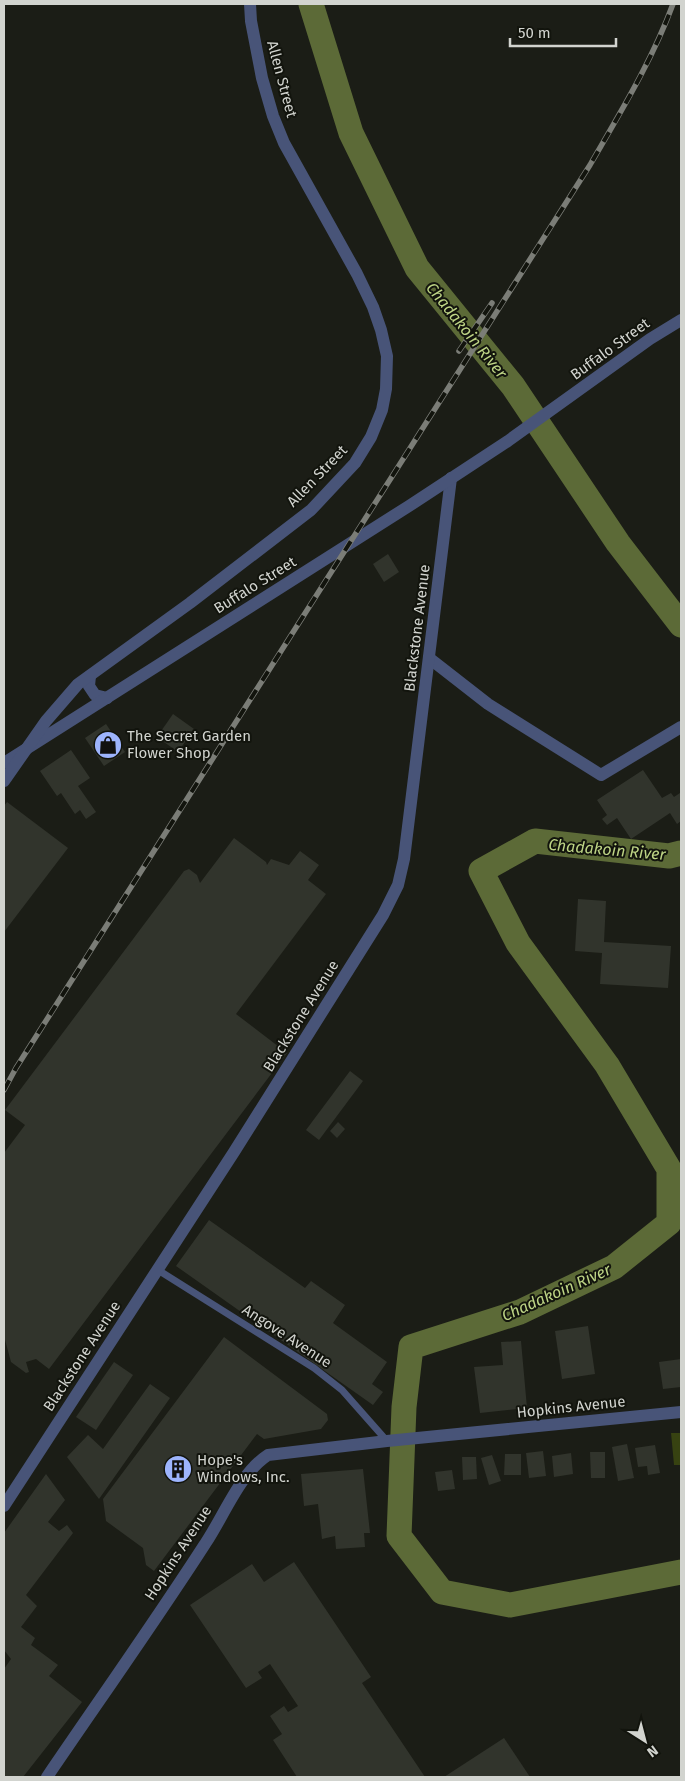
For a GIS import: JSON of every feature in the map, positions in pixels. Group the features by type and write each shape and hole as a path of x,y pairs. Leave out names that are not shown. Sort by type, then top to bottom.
{"street":[{"name":"Allen Street","path":"4,781 46,721 78,684 190,603 311,510 355,463 371,437 382,410 386,389 387,356 381,330 373,306 357,274 284,143 273,116 260,72 250,4"},
{"name":"Buffalo Street","path":"4,763 451,478 558,406 650,339 681,320"},
{"name":"Blackstone Avenue","path":"4,1506 158,1270 383,915 398,885 404,859 451,478"},
{"path":"429,658 488,704 602,775 681,728"},
{"path":"90,676 89,686 95,695 107,698"},
{"name":"Hopkins Avenue","path":"47,1777 206,1543 244,1479 258,1462 268,1454 681,1412"}],"lane":[{"name":"Angove Avenue","path":"158,1270 314,1368 342,1390 391,1440"}],"green space":[{"path":"671,1433 681,1433 681,1465 674,1465"}],"building":[{"path":"388,554 399,572 384,582 373,564"},
{"path":"173,714 194,729 178,752 157,737"},
{"path":"106,724 125,752 104,766 85,738"},
{"path":"71,750 90,778 78,786 96,812 86,819 80,810 75,814 61,793 57,796 40,771"},
{"path":"643,770 662,798 671,793 674,797 680,793 681,821 677,824 670,813 631,839 617,818 607,825 602,819 607,815 597,800"},
{"path":"7,802 68,848 4,932 4,806"},
{"path":"234,838 266,862 267,865 271,859 289,865 300,851 319,865 308,880 326,894 236,1014 287,1053 49,1369 36,1359 26,1362 29,1372 26,1373 11,1362 4,1336 4,1153 25,1125 5,1110 184,871 189,869 197,875 200,883"},
{"path":"578,899 606,901 604,942 671,946 668,988 600,984 602,953 575,951"},
{"path":"350,1071 363,1081 319,1140 306,1130"},
{"path":"338,1122 345,1129 337,1138 330,1131"},
{"path":"209,1220 305,1288 311,1281 345,1305 333,1323 387,1362 372,1384 383,1392 373,1405 176,1266"},
{"path":"588,1326 595,1374 562,1379 555,1331"},
{"name":"Hope's Windows, Inc.","path":"224,1337 327,1414 328,1420 321,1429 264,1439 257,1434 154,1571 146,1565 143,1548 106,1521 103,1499"},
{"path":"521,1341 527,1408 480,1413 474,1367 503,1365 501,1342"},
{"path":"681,1359 681,1387 663,1389 659,1362"},
{"path":"114,1362 133,1375 96,1430 76,1417"},
{"path":"150,1384 170,1398 99,1499 67,1457 88,1435 103,1449"},
{"path":"627,1444 634,1478 618,1481 612,1447"},
{"path":"655,1445 660,1473 648,1475 647,1466 638,1467 635,1448"},
{"path":"543,1451 546,1476 529,1478 526,1453"},
{"path":"590,1452 605,1452 605,1478 591,1478"},
{"path":"571,1453 573,1474 554,1477 552,1456"},
{"path":"505,1454 521,1454 521,1475 504,1475"},
{"path":"492,1455 501,1481 489,1485 481,1458"},
{"path":"462,1457 476,1457 477,1479 463,1480"},
{"path":"363,1469 370,1533 364,1533 365,1547 336,1549 335,1536 322,1539 318,1504 304,1506 301,1474"},
{"path":"452,1470 455,1489 438,1491 435,1472"},
{"path":"46,1474 65,1500 48,1522 59,1531 67,1525 73,1533 26,1595 37,1606 21,1627 35,1638 31,1645 58,1665 49,1676 82,1702 23,1777 6,1777 4,1774 4,1669 11,1659 4,1650 4,1533"},
{"path":"294,1562 371,1677 362,1683 425,1777 297,1777 273,1740 282,1734 270,1716 284,1706 288,1712 298,1706 270,1664 258,1672 262,1678 246,1688 190,1605 252,1564 264,1582"},
{"path":"504,1738 530,1777 444,1777"}],"waterway":[{"name":"Chadakoin River","path":"311,4 351,133 417,268 513,386 618,543 681,625"},
{"name":"Chadakoin River","path":"681,853 669,856 535,841 481,871 518,943 607,1065 669,1169 669,1223 614,1267 520,1312 411,1347 404,1407 399,1536 442,1592 510,1605 681,1572"}],"railway":[{"path":"4,1090 16,1068 590,165 645,66 673,4"},
{"path":"459,351 492,303"}],"place":[{"name":"The Secret Garden Flower Shop","path":"108,745"},
{"name":"Hope's Windows, Inc.","path":"178,1469"}]}
